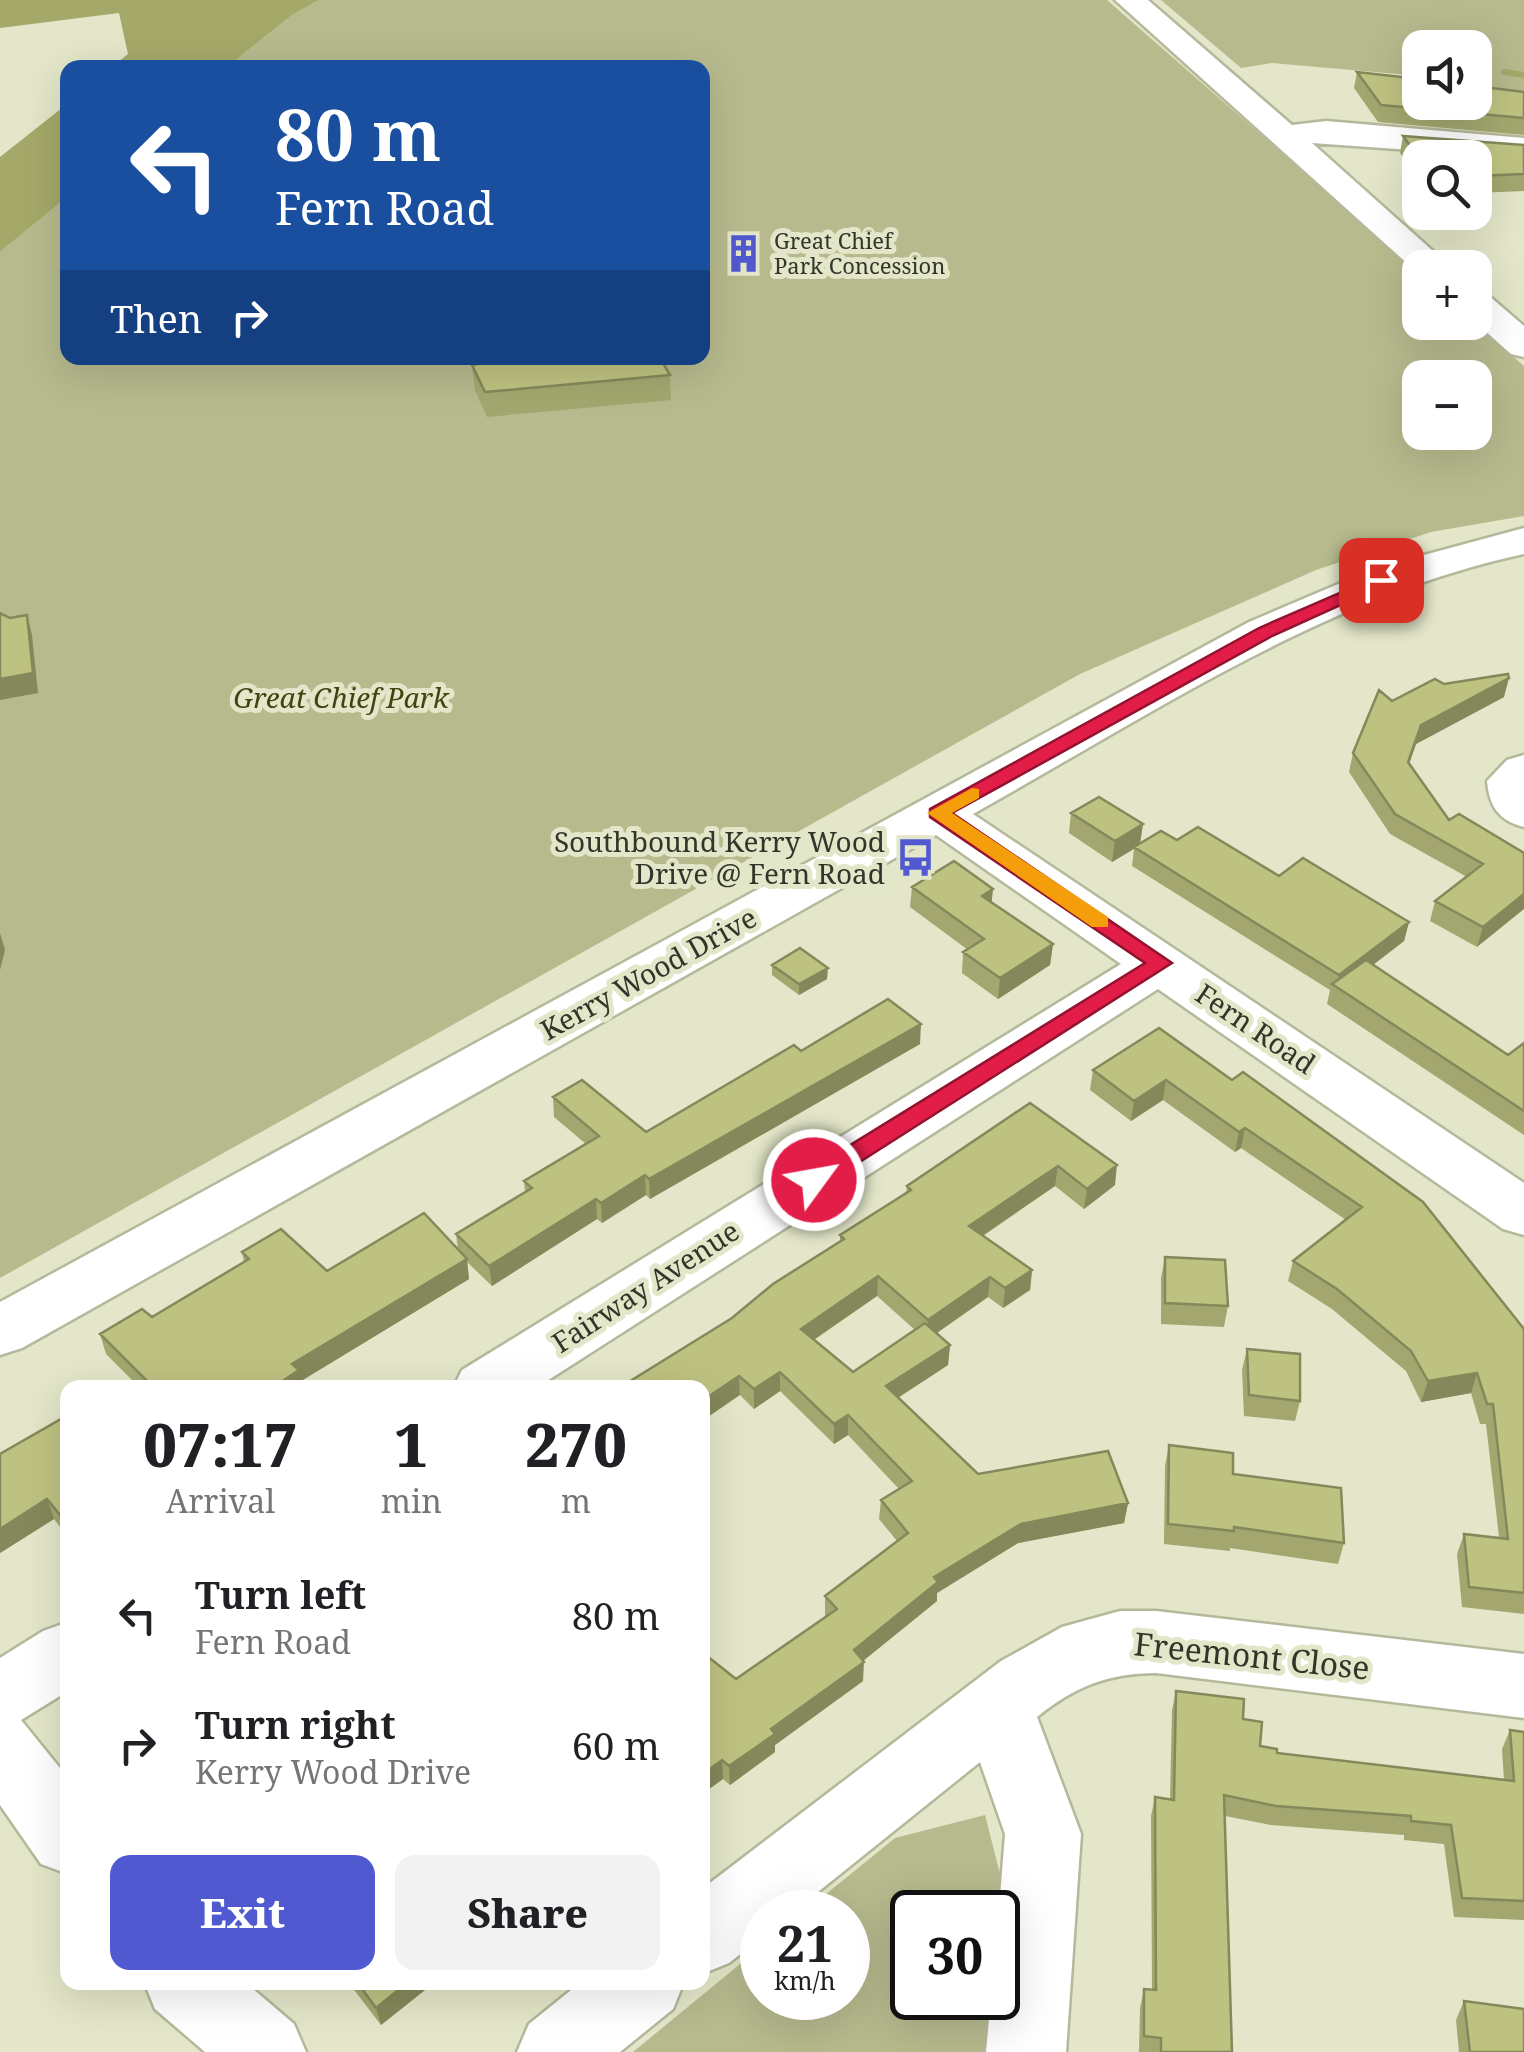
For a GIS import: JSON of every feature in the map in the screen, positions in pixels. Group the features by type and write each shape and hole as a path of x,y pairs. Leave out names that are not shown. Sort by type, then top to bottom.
{"street":[{"path":"1130,0 1414,250"},
{"path":"1297,146 1358,148 1379,138 1524,148"},
{"path":"1492,318 1524,346"},
{"name":"Kerry Wood Drive","path":"0,1332 1304,613 1416,568 1524,540"},
{"path":"1524,770 1512,782 1511,789 1524,812"},
{"name":"Fern Road","path":"937,813 1524,1213"},
{"name":"Fairway Avenue","path":"499,1380 1161,963"},
{"name":"Freemont Close","path":"710,1932 997,1706 1055,1664 1088,1649 1120,1642 1156,1642 1524,1686"},
{"path":"0,1696 60,1657"},
{"path":"997,1706 1043,1834 1026,2052"},
{"path":"0,1745 60,1828"},
{"path":"193,1990 266,2052"},
{"path":"557,2052 635,1990"}],"green space":[{"name":"Great Chief Park","path":"319,0 1107,0 1402,258 1402,340 1492,338 1524,366 1524,516 1431,532 1316,570 1080,674 0,1278 0,252 60,203 60,365 710,365 710,60 236,60 292,15"},
{"path":"1161,0 1524,0 1524,95 1492,89 1492,30 1402,30 1402,74 1272,63 1241,68"},
{"path":"985,1815 1004,1890 890,1890 890,2020 997,2020 993,2052 633,2052 740,1964 740,2020 870,2020 870,1890 831,1890 895,1838"}],"shaded area":[{"path":"0,0 319,0 292,15 236,60 121,60 128,54 119,13 0,28"},
{"path":"60,110 60,203 0,252 0,157"}],"building":[{"path":"1357,72 1402,77 1402,107 1381,105"},
{"path":"1492,88 1524,92 1524,118 1492,115"},
{"path":"1403,136 1457,140 1406,140"},
{"path":"1492,143 1524,145 1524,174 1492,175"},
{"path":"472,365 664,365 670,375 485,392"},
{"path":"0,613 10,618 27,615 33,673 0,679"},
{"path":"1508,674 1509,678 1421,725 1408,762 1449,820 1459,814 1524,853 1524,894 1483,927 1435,901 1483,864 1395,814 1353,753 1379,690 1392,701 1435,679 1444,684"},
{"path":"1099,797 1143,824 1115,841 1071,813"},
{"path":"1198,827 1279,876 1303,858 1409,922 1339,975 1134,847 1161,831 1177,840"},
{"path":"954,861 993,889 982,896 1053,944 1000,978 963,952 984,939 912,887"},
{"path":"800,948 828,968 799,984 772,965"},
{"path":"1366,960 1508,1055 1524,1043 1524,1111 1332,984"},
{"path":"888,999 921,1024 649,1179 645,1175 601,1203 596,1199 489,1266 456,1234 532,1188 524,1181 599,1136 553,1097 582,1080 646,1132 794,1045 801,1051"},
{"path":"1159,1028 1232,1080 1243,1072 1423,1202 1524,1329 1524,1593 1469,1587 1464,1534 1508,1539 1493,1404 1487,1404 1477,1373 1428,1381 1411,1351 1337,1289 1293,1261 1362,1207 1245,1128 1239,1132 1166,1080 1134,1101 1093,1070"},
{"path":"1030,1103 1117,1165 1087,1189 1058,1166 969,1226 1032,1270 1005,1288 990,1277 928,1320 878,1276 801,1329 853,1372 925,1323 950,1345 886,1386 978,1474 1108,1451 1128,1503 1021,1524 934,1577 938,1582 854,1650 864,1662 771,1729 775,1734 729,1766 722,1760 710,1769 710,1658 736,1679 837,1609 825,1596 908,1533 881,1500 912,1481 848,1415 834,1424 780,1372 754,1389 739,1376 710,1396 710,1380 632,1380 732,1318 773,1284 844,1239 840,1235 911,1190 907,1186"},
{"path":"424,1213 467,1259 292,1364 299,1370 284,1380 146,1380 100,1334 142,1309 152,1317 249,1259 242,1252 281,1229 327,1271"},
{"path":"1165,1257 1225,1260 1228,1306 1165,1303"},
{"path":"1247,1349 1300,1354 1300,1401 1249,1395"},
{"path":"60,1420 60,1515 47,1499 0,1529 0,1454"},
{"path":"1169,1445 1233,1453 1233,1474 1341,1488 1344,1543 1234,1527 1234,1531 1168,1524"},
{"path":"1176,1691 1244,1699 1243,1719 1262,1722 1260,1746 1277,1749 1277,1753 1514,1781 1510,1730 1524,1732 1524,1901 1462,1898 1451,1825 1411,1821 1411,1816 1276,1806 1224,1795 1232,2052 1161,2052 1161,2038 1144,2036 1144,1989 1156,1990 1155,1797 1174,1800"},
{"path":"363,1990 398,1990 376,2008"},
{"path":"1464,2001 1524,2009 1524,2052 1470,2052"}],"waterway":[{"path":"1504,72 1524,75"}],"slow traffic":[{"path":"972,794 937,813 1100,922"}],"place":[{"name":"Great Chief Park Concession","path":"744,253"},
{"name":"Southbound Kerry Wood Drive @ Fern Road","path":"915,857"}],"route":[{"path":"814,1180 1161,963 937,813 1266,632 1381,580"}]}
